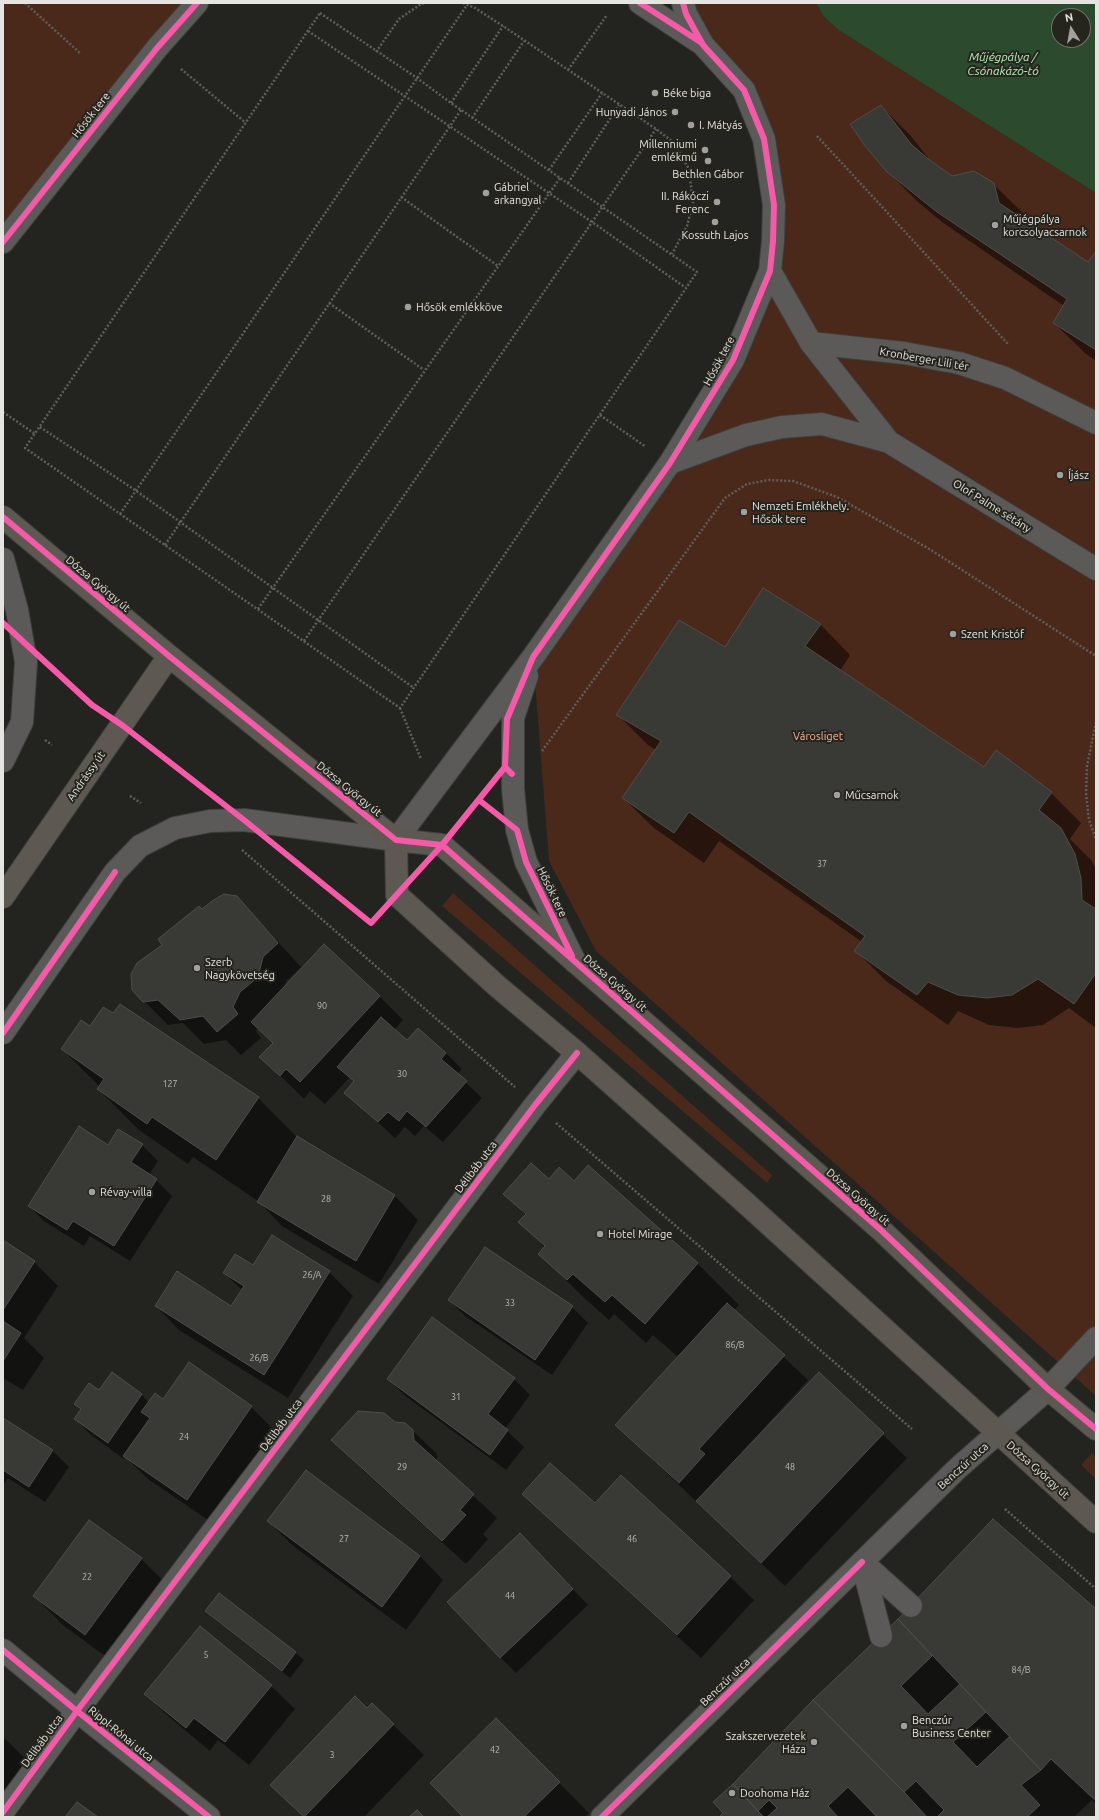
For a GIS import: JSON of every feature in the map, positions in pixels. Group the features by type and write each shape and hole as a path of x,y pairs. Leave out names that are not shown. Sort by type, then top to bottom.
{"main road":[{"name":"Dózsa György út","path":"3,517 169,656 396,840 442,845 881,1230 1048,1389 1096,1429"},
{"name":"Andrássy út","path":"3,897 169,656"},
{"name":"Dózsa György út","path":"396,840 397,895 497,986 577,1053 749,1206 1096,1522"}],"street":[{"name":"Hősök tere","path":"3,242 157,48 197,3"},
{"name":"Hősök tere","path":"640,3 703,45"},
{"name":"Hősök tere","path":"396,840 533,657 670,463 733,360 770,271 774,205 764,139 744,90 703,45 686,14 683,3"},
{"name":"Olof Palme sétány","path":"770,271 811,343 889,442"},
{"name":"Kronberger Lili tér","path":"811,343 904,353 959,363 1005,378 1096,423"},
{"name":"Olof Palme sétány","path":"670,463 746,435 782,427 822,424 889,442 1096,569"},
{"path":"3,559 17,610 26,662 22,722 3,761"},
{"name":"Hősök tere","path":"533,657 513,718 513,789 517,830 526,862 575,962"},
{"path":"3,1033 115,872 140,846 175,828 210,821 244,820 396,840"},
{"name":"Délibáb utca","path":"3,1812 76,1711 535,1105 577,1053"},
{"name":"Benczúr utca","path":"602,1817 958,1468 1048,1389 1096,1338"},
{"path":"862,1562 911,1606"},
{"path":"862,1562 881,1636"},
{"name":"Rippl-Rónai utca","path":"3,1650 76,1711 209,1817"}],"path":[{"path":"25,3 81,54"},
{"path":"376,52 399,19 421,4 426,3"},
{"path":"462,3 475,8 503,26 673,142 689,169 693,203 687,226 672,254"},
{"path":"120,514 467,5"},
{"path":"400,708 697,272 472,118 417,78 376,52 320,13 25,448 400,708 422,762"},
{"path":"568,70 607,15"},
{"path":"451,103 503,26"},
{"path":"308,31 548,194 592,222 686,288"},
{"path":"472,118 524,41"},
{"path":"181,69 246,123"},
{"path":"549,170 602,93"},
{"path":"568,183 619,105"},
{"path":"165,545 461,110"},
{"path":"304,641 656,129"},
{"path":"817,136 1008,344"},
{"path":"258,609 424,370 560,178"},
{"path":"401,197 498,266"},
{"path":"329,303 424,370"},
{"path":"3,412 35,434"},
{"path":"600,415 652,451"},
{"path":"40,427 136,490 414,688"},
{"path":"539,757 725,498 747,484 769,480 793,481 837,497 931,550 1096,656"},
{"path":"1096,722 1087,766 1086,793 1089,820 1096,839"},
{"path":"44,739 52,745"},
{"path":"130,796 141,803"},
{"path":"238,847 912,1429"},
{"path":"1005,1508 1096,1589"}],"green space":[{"path":"3,3 197,3 3,242"},
{"name":"Városliget","path":"683,3 816,3 824,17 840,31 1096,193 1096,1396 596,951 549,861 533,657 670,463 770,271 764,139"},
{"path":"453,893 772,1175 767,1183 442,906"},
{"path":"1092,1453 1096,1457 1096,1479 1081,1465"}],"water":[{"name":"Műjégpálya / Csónakázó-tó","path":"816,3 1096,3 1096,193 840,31 824,17"}],"building":[{"name":"Műjégpálya korcsolyacsarnok","path":"881,105 911,144 952,176 974,171 994,183 999,203 1088,262 1096,251 1096,350 1053,323 1067,299 937,212 887,172 865,146 850,124"},
{"name":"Műcsarnok","path":"763,588 821,624 805,646 984,767 996,750 1052,792 1039,810 1061,828 1075,854 1081,878 1082,900 1096,909 1096,973 1074,1004 1038,979 1012,995 987,998 958,995 928,982 917,995 854,951 865,936 689,812 674,833 622,798 661,741 616,715 679,620 725,647"},
{"name":"Szerb Nagykövetség","path":"224,894 237,896 278,943 263,957 258,977 240,992 233,1007 238,1014 217,1032 203,1016 180,1020 158,1000 143,1002 132,990 131,974 137,963 162,945 158,939 199,906 202,909"},
{"path":"324,944 380,996 300,1082 286,1069 280,1076 259,1057 273,1043 251,1022"},
{"path":"120,1004 259,1097 216,1160 152,1117 147,1124 97,1089 104,1079 61,1049 81,1020 90,1026 103,1007 113,1013"},
{"path":"381,1017 407,1040 418,1028 446,1053 441,1059 467,1081 426,1127 407,1111 399,1121 388,1112 378,1122 344,1093 354,1081 337,1067"},
{"name":"Révay-villa","path":"79,1126 108,1145 118,1129 143,1144 131,1162 157,1179 114,1246 73,1221 67,1230 28,1206"},
{"path":"297,1136 395,1195 356,1261 257,1202"},
{"path":"531,1163 549,1179 559,1167 574,1181 588,1165 698,1263 645,1324 612,1295 605,1302 573,1274 567,1280 538,1254 545,1246 518,1222 526,1214 503,1194"},
{"path":"272,1235 330,1271 264,1375 155,1306 177,1271 231,1306 244,1286 223,1273 235,1254 253,1265"},
{"path":"3,1240 35,1261 3,1310"},
{"path":"485,1247 573,1306 535,1360 448,1300"},
{"path":"727,1303 785,1355 699,1449 705,1454 679,1483 615,1425"},
{"path":"432,1317 515,1378 488,1414 508,1430 490,1455 387,1379"},
{"path":"3,1321 21,1333 3,1361"},
{"path":"189,1362 252,1406 187,1500 123,1456 150,1418 141,1412 155,1393 163,1399"},
{"path":"112,1372 142,1394 108,1443 74,1419 81,1409 74,1404 89,1383 99,1390"},
{"path":"819,1372 884,1433 761,1563 696,1501"},
{"path":"358,1411 384,1413 395,1422 405,1423 413,1430 414,1440 474,1494 460,1510 466,1515 442,1541 331,1440"},
{"path":"3,1418 53,1450 29,1487 3,1470"},
{"path":"550,1463 595,1503 621,1475 731,1576 677,1635 522,1494"},
{"path":"306,1470 420,1556 382,1607 267,1521"},
{"path":"993,1519 1096,1609 1096,1801 1051,1759 1041,1770 898,1619"},
{"path":"89,1520 142,1558 85,1635 33,1596"},
{"path":"520,1533 573,1589 500,1658 447,1602"},
{"path":"219,1593 296,1652 282,1671 205,1611"},
{"name":"Benczúr Business Center","path":"898,1619 932,1656 901,1686 928,1714 960,1684 986,1712 953,1742 977,1767 1009,1737 1041,1770 1021,1785 1040,1805 1027,1817 937,1817 944,1810 916,1781 904,1792 813,1700"},
{"path":"200,1626 272,1685 225,1742 194,1718 186,1728 144,1694"},
{"path":"355,1696 367,1708 372,1703 394,1724 304,1817 270,1785"},
{"name":"Szakszervezetek Háza","path":"813,1700 927,1817 877,1817 848,1787 828,1806 838,1817 767,1817 777,1808 769,1800 758,1811 733,1784"},
{"path":"496,1718 560,1782 524,1817 463,1817 430,1783"},
{"name":"Doohoma Ház","path":"733,1784 764,1817 719,1817 723,1813 713,1802"},
{"path":"77,1802 98,1817 65,1817"},
{"path":"417,1810 424,1817 409,1817"}],"cycle path":[{"path":"3,242 157,48 197,3"},
{"path":"640,3 702,43"},
{"path":"512,774 505,767 507,719 533,657 670,463 733,360 770,271 774,205 764,139 744,90 703,45 686,14 683,3"},
{"path":"3,517 169,656 396,840 442,845 881,1230 1048,1389 1096,1429"},
{"path":"3,623 92,705 122,725 244,820 371,923 442,845 505,767"},
{"path":"479,800 517,830 526,862 572,956"},
{"path":"3,1033 115,872"},
{"path":"3,1812 77,1711 535,1105 577,1053"},
{"path":"602,1817 862,1562"},
{"path":"3,1650 209,1817"}],"place":[{"name":"Béke biga","path":"655,93"},
{"name":"Hunyadi János","path":"675,112"},
{"name":"I. Mátyás","path":"691,125"},
{"name":"Millenniumi emlékmű","path":"705,150"},
{"name":"Bethlen Gábor","path":"708,161"},
{"name":"Gábriel arkangyal","path":"486,193"},
{"name":"II. Rákóczi Ferenc","path":"717,202"},
{"name":"Kossuth Lajos","path":"715,222"},
{"name":"Műjégpálya korcsolyacsarnok","path":"995,225"},
{"name":"Hősök emlékköve","path":"408,307"},
{"name":"Íjász","path":"1060,475"},
{"name":"Nemzeti Emlékhely. Hősök tere","path":"744,512"},
{"name":"Szent Kristóf","path":"953,634"},
{"name":"Műcsarnok","path":"837,795"},
{"name":"Szerb Nagykövetség","path":"197,968"},
{"name":"Révay-villa","path":"92,1192"},
{"name":"Hotel Mirage","path":"600,1234"},
{"name":"Benczúr Business Center","path":"904,1726"},
{"name":"Szakszervezetek Háza","path":"814,1742"},
{"name":"Doohoma Ház","path":"732,1793"}]}
